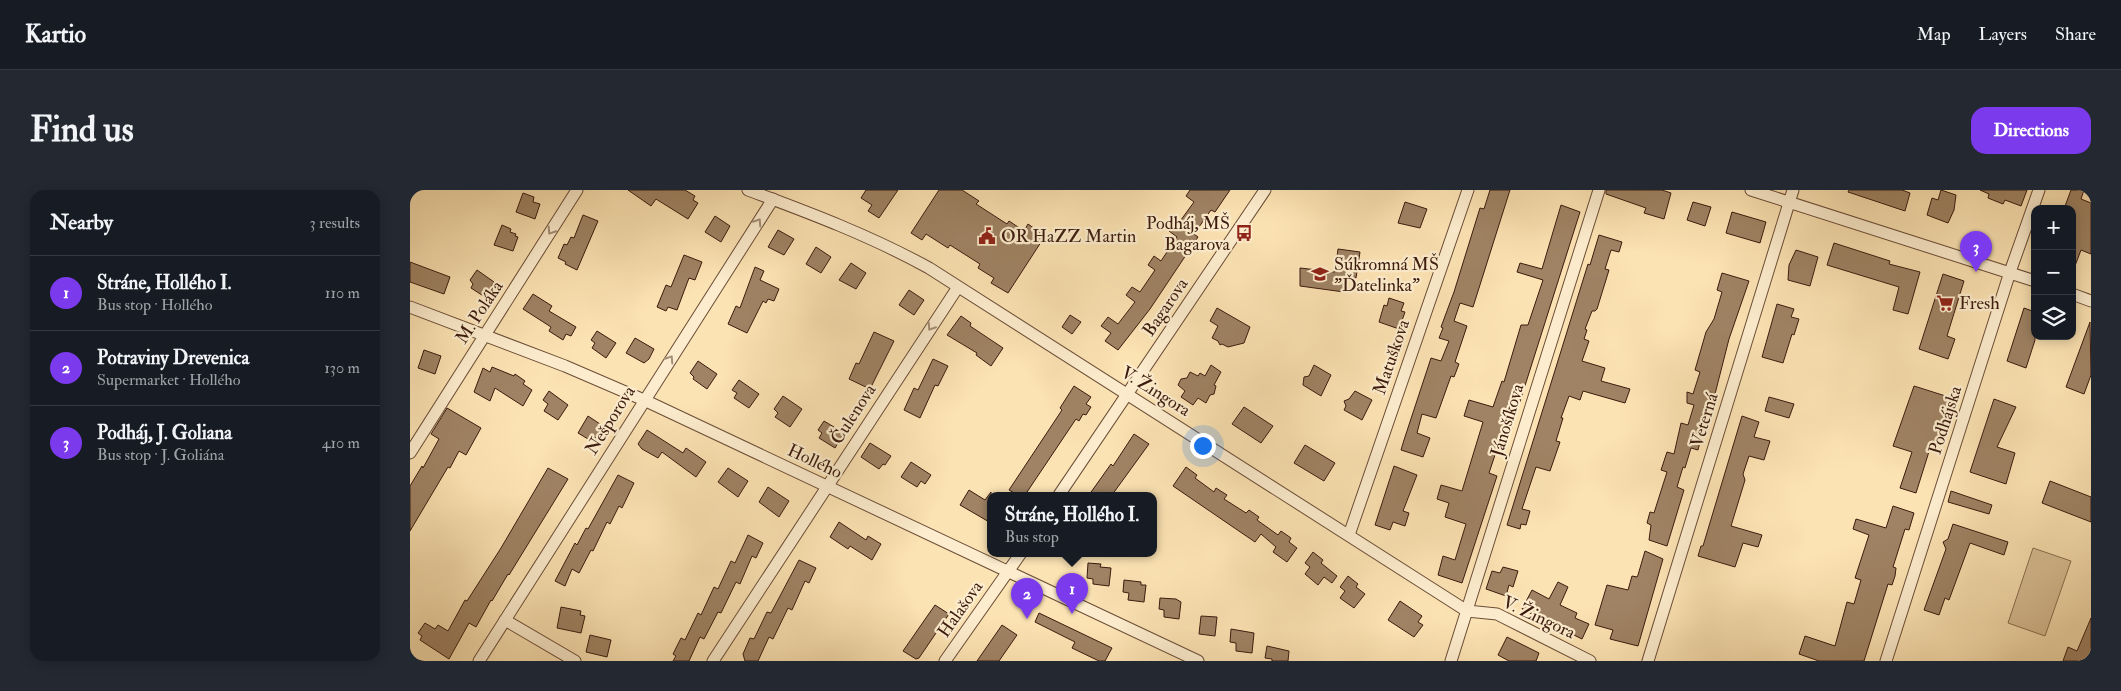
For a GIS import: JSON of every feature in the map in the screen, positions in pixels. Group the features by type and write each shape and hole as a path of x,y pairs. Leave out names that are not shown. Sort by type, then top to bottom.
{"street":[{"name":"M. Poláka","path":"410,453 578,190"},
{"name":"V. Žingora","path":"748,190 778,197 873,238 929,268 1467,611 1498,614 1590,661"},
{"name":"Bagarova","path":"1128,394 1265,190"},
{"name":"Matuškova","path":"1349,535 1468,190"},
{"name":"Jánošíkova","path":"1451,661 1599,190"},
{"path":"1751,190 2031,279"},
{"name":"Veterná","path":"1648,661 1793,190"},
{"name":"Podhájska","path":"1886,661 2010,272 2039,190"},
{"name":"Nešporova","path":"479,661 644,400 778,197"},
{"name":"Čulenova","path":"713,661 958,287"},
{"path":"2075,295 2091,301"},
{"name":"Hollého","path":"410,307 485,334 644,400 1198,661"},
{"path":"1061,492 1128,394"},
{"name":"Halašova","path":"945,661 1017,557"},
{"path":"505,620 575,661"}],"shaded area":[{"path":"2033,548 2071,561 2045,636 2008,623"}],"building":[{"path":"628,190 685,190 695,196 693,200 698,203 688,219 656,199 651,206"},
{"path":"866,190 898,190 879,218 868,211 872,205 861,198"},
{"path":"939,190 962,190 979,201 976,204 1007,224 1009,221 1024,231 1028,224 1045,236 1008,293 991,283 994,278 978,268 980,264 950,245 948,248 926,234 922,240 911,233"},
{"path":"1190,190 1230,190 1215,212 1211,210 1194,234 1198,237 1150,309 1118,350 1105,341 1111,333 1101,326 1108,317 1118,324 1135,302 1126,295 1132,287 1140,292 1155,270 1148,265 1154,256 1161,261 1177,237 1169,231 1176,222 1178,224 1194,202 1186,196"},
{"path":"1490,190 1510,190 1473,307 1460,303 1454,321 1467,326 1455,362 1459,364 1454,377 1451,376 1436,418 1422,414 1417,433 1430,438 1423,457 1401,450 1431,358 1441,361 1449,341 1439,338 1443,328 1441,327 1480,208 1484,209"},
{"path":"1606,190 1662,190 1671,193 1664,219 1644,213 1646,208 1606,194"},
{"path":"1849,190 1902,190 1910,193 1905,211 1848,192"},
{"path":"1941,190 1956,195 1954,210 1948,223 1927,215 1932,198 1938,200"},
{"path":"1980,190 2027,190 2021,206 2005,200 2003,204 1988,198 1989,194"},
{"path":"2071,190 2084,190 2081,199 2091,203 2091,254 2081,250 2076,263 2076,205 2065,205"},
{"path":"523,193 534,197 533,202 540,204 535,219 516,212"},
{"path":"1405,202 1427,209 1420,228 1398,223"},
{"path":"1693,202 1711,207 1705,226 1687,220"},
{"path":"1561,205 1580,212 1510,433 1503,431 1489,473 1497,476 1462,583 1438,575 1443,556 1455,560 1466,524 1445,517 1449,503 1437,499 1441,485 1462,491 1483,422 1464,416 1469,400 1493,407 1502,381 1504,382 1521,325 1528,325 1543,280 1517,272 1520,263 1542,269"},
{"path":"1732,212 1766,222 1760,243 1726,233"},
{"path":"583,215 598,221 577,270 558,258 564,244 567,245 571,237 574,238"},
{"path":"715,216 730,226 721,242 705,232"},
{"path":"502,225 511,229 510,232 518,237 513,251 494,245"},
{"path":"778,230 794,239 784,255 768,247"},
{"path":"1599,235 1622,242 1619,252 1611,250 1605,269 1609,270 1597,309 1592,311 1585,329 1587,330 1584,339 1589,341 1582,361 1605,368 1601,381 1630,389 1625,403 1583,391 1580,400 1569,396 1561,418 1563,418 1556,441 1560,442 1550,471 1536,467 1522,509 1530,511 1526,525 1521,524 1520,529 1507,525 1588,264 1590,265"},
{"path":"1834,243 1890,261 1889,264 1920,272 1908,314 1893,310 1899,287 1827,265"},
{"path":"816,247 831,257 821,273 806,264"},
{"path":"1338,249 1360,252 1356,278 1347,277 1344,292 1300,286 1300,268 1335,272"},
{"path":"1796,250 1818,257 1810,286 1788,280 1789,265"},
{"path":"684,255 702,262 695,280 689,278 677,310 668,307 666,311 657,307 666,285 671,287"},
{"path":"410,262 450,277 444,294 410,282"},
{"path":"851,263 866,273 856,289 839,280"},
{"path":"755,267 764,271 760,280 779,289 774,301 768,299 766,303 763,301 747,333 728,324 736,306 740,308"},
{"path":"477,270 494,282 485,297 471,288 473,284 470,280"},
{"path":"1722,273 1749,281 1729,339 1715,394 1710,392 1698,429 1703,430 1698,450 1691,448 1685,468 1683,467 1677,487 1684,490 1667,546 1649,540 1651,525 1647,523 1650,512 1654,513 1667,472 1661,470 1667,452 1674,454 1681,423 1688,425 1694,405 1687,403 1687,392 1693,394 1700,372 1695,370 1706,332 1714,319 1722,292 1717,290"},
{"name":"Fresh","path":"1943,274 1964,281 1947,336 1955,339 1948,359 1919,349"},
{"path":"909,290 924,300 914,315 899,305"},
{"path":"533,294 552,306 549,311 576,327 571,336 566,334 563,340 549,331 551,327 523,309"},
{"path":"1389,298 1404,303 1401,311 1405,312 1399,329 1379,322 1384,305 1387,306"},
{"path":"1777,304 1794,309 1791,317 1799,319 1783,363 1762,357"},
{"path":"1217,308 1250,327 1244,343 1228,347 1220,345 1218,341 1212,338 1218,326 1210,321"},
{"path":"2024,308 2031,311 2031,340 2035,340 2026,368 2007,361"},
{"path":"1070,315 1081,322 1072,334 1062,327"},
{"path":"961,316 971,323 970,326 1003,348 991,366 976,355 977,353 947,335"},
{"path":"2090,322 2091,375 2084,394 2066,387"},
{"path":"597,331 616,343 606,358 592,348 595,343 591,340"},
{"path":"874,332 894,341 870,389 849,379 856,363 859,364"},
{"path":"635,338 654,349 649,359 644,363 626,353"},
{"path":"424,350 441,356 435,374 418,368"},
{"path":"933,359 948,366 938,386 935,385 920,418 904,410 914,388 918,390"},
{"path":"698,361 717,374 707,389 693,379 694,377 690,373"},
{"path":"1211,365 1221,372 1214,385 1216,386 1214,394 1210,395 1206,403 1198,398 1193,405 1181,397 1185,391 1178,385 1181,379 1187,378 1190,372 1198,376 1200,373 1205,376"},
{"path":"1314,365 1331,375 1321,396 1303,385 1304,377 1309,376"},
{"path":"492,367 514,376 515,374 525,381 523,384 532,390 523,406 495,388 490,401 474,392 483,368 490,372"},
{"path":"739,380 759,394 749,408 734,398 737,393 732,390"},
{"path":"1074,386 1091,397 1086,404 1091,407 1086,415 1083,414 1079,421 1076,419 1027,492 1013,492 1009,490 1062,410 1060,408"},
{"path":"1914,386 1952,398 1937,444 1932,442 1916,493 1900,488 1912,452 1893,446"},
{"path":"549,391 568,405 558,420 544,411 548,404 543,400"},
{"path":"1355,391 1372,400 1362,420 1344,410 1346,406 1344,401 1349,399"},
{"path":"783,396 802,409 790,427 775,417 778,413 774,409"},
{"path":"1769,397 1794,404 1789,418 1765,411"},
{"path":"1994,399 2016,407 1997,447 2015,453 2006,484 1970,472"},
{"path":"1244,407 1273,426 1261,443 1232,424"},
{"path":"447,408 481,428 466,455 459,451 410,531 410,486 422,466 423,468 439,439 431,434"},
{"path":"588,416 603,426 593,442 578,433"},
{"path":"1742,416 1759,422 1754,437 1770,441 1764,460 1749,456 1743,474 1745,480 1731,526 1762,535 1758,547 1743,543 1735,567 1698,556 1701,546 1703,546"},
{"path":"824,421 844,433 835,448 819,438 822,433 818,430"},
{"path":"647,430 683,453 686,448 706,462 696,477 662,452 658,458 642,449 638,444"},
{"path":"1134,434 1149,444 1114,492 1091,492 1111,464 1113,466"},
{"path":"870,443 891,456 885,465 883,464 879,469 861,457"},
{"path":"1305,445 1335,463 1324,481 1294,463"},
{"path":"911,462 931,475 925,484 921,481 917,487 901,477"},
{"path":"1394,466 1417,475 1403,511 1409,513 1405,526 1393,522 1390,530 1375,525"},
{"path":"1186,467 1197,475 1195,478 1214,492 1216,488 1227,495 1224,499 1246,513 1249,510 1259,517 1257,520 1278,535 1281,531 1291,538 1289,542 1297,548 1287,562 1273,552 1276,547 1261,534 1255,542 1173,486"},
{"path":"548,468 568,479 509,575 491,600 476,627 469,623 449,659 420,640 422,636 418,633 425,623 435,629 438,625 448,631 465,600 467,601 501,548"},
{"path":"728,468 748,481 738,497 718,482"},
{"path":"618,475 634,483 622,508 619,506 610,524 607,522 593,551 591,550 579,573 572,569 565,586 555,581 575,543 577,545 586,528 588,529"},
{"path":"2050,481 2091,497 2091,522 2042,503"},
{"path":"768,487 789,501 779,517 759,502"},
{"path":"969,490 985,500 987,497 987,521 960,505"},
{"path":"1951,491 1992,505 1989,514 1948,502"},
{"path":"1893,506 1914,513 1909,530 1905,529 1893,567 1896,568 1895,576 1892,585 1888,584 1864,661 1819,661 1799,654 1805,636 1835,646 1847,602 1854,604 1861,580 1855,578 1869,535 1853,529 1856,519 1886,528"},
{"path":"839,522 866,540 868,536 881,544 872,560 850,546 848,549 830,537"},
{"path":"1953,524 2008,542 2004,555 1970,543 1949,600 1945,598 1939,615 1924,610 1946,549 1943,542 1948,539"},
{"path":"748,535 763,543 756,558 752,556 740,584 736,582 721,613 718,612 704,639 700,637 689,661 673,661 676,656 673,654 681,638 685,640 698,613 701,615 714,587 718,589 731,561 735,563"},
{"path":"1645,551 1663,559 1638,646 1610,639 1613,630 1595,625 1607,585 1628,590 1632,576 1637,577 1638,575"},
{"path":"1313,552 1323,560 1321,563 1337,576 1332,583 1324,577 1318,585 1305,574 1310,567 1305,563"},
{"path":"799,560 816,568 809,583 805,581 792,610 788,608 773,639 769,637 758,661 745,661 743,654 750,638 754,639 767,612 771,613"},
{"path":"1088,563 1101,564 1100,567 1111,568 1109,586 1093,584 1093,579 1087,578"},
{"path":"1503,567 1518,571 1513,587 1509,585 1506,596 1486,589 1492,571 1500,573"},
{"path":"1348,576 1358,584 1356,587 1365,594 1354,608 1340,598 1345,591 1340,587"},
{"path":"1124,580 1141,582 1141,585 1146,585 1144,602 1128,600 1129,593 1123,592"},
{"path":"1558,582 1568,587 1560,605 1577,613 1575,618 1589,624 1582,639 1522,609 1532,590 1549,599"},
{"path":"1160,598 1176,599 1181,602 1179,619 1164,617 1164,610 1159,609"},
{"path":"1400,601 1422,616 1418,622 1423,625 1414,637 1388,620"},
{"path":"935,605 949,614 919,658 916,659 903,651"},
{"path":"561,607 581,611 580,615 585,616 581,633 557,628"},
{"path":"1039,613 1112,648 1105,661 1099,661 1072,648 1075,642 1035,622"},
{"path":"1201,616 1217,617 1215,636 1199,634"},
{"path":"2091,618 2091,661 2063,661 2068,647 2077,651"},
{"path":"1002,625 1017,635 999,661 977,661"},
{"path":"1231,629 1254,633 1252,653 1236,651 1236,643 1230,642"},
{"path":"590,635 611,640 607,657 586,652"},
{"path":"1507,637 1539,653 1536,661 1509,661 1498,655"},
{"path":"1267,646 1289,651 1288,661 1272,661 1272,659 1265,658"}],"place":[{"name":"Podháj, MŠ Bagarova","path":"1244,233"},
{"name":"OR HaZZ Martin","path":"987,236"},
{"name":"Podháj, J. Goliana","path":"1976,272"},
{"name":"Súkromná MŠ \"Ďatelinka\"","path":"1320,274"},
{"name":"Fresh","path":"1945,303"},
{"name":"Stráne, Hollého I.","path":"1072,614"},
{"name":"Potraviny Drevenica","path":"1027,619"}]}
